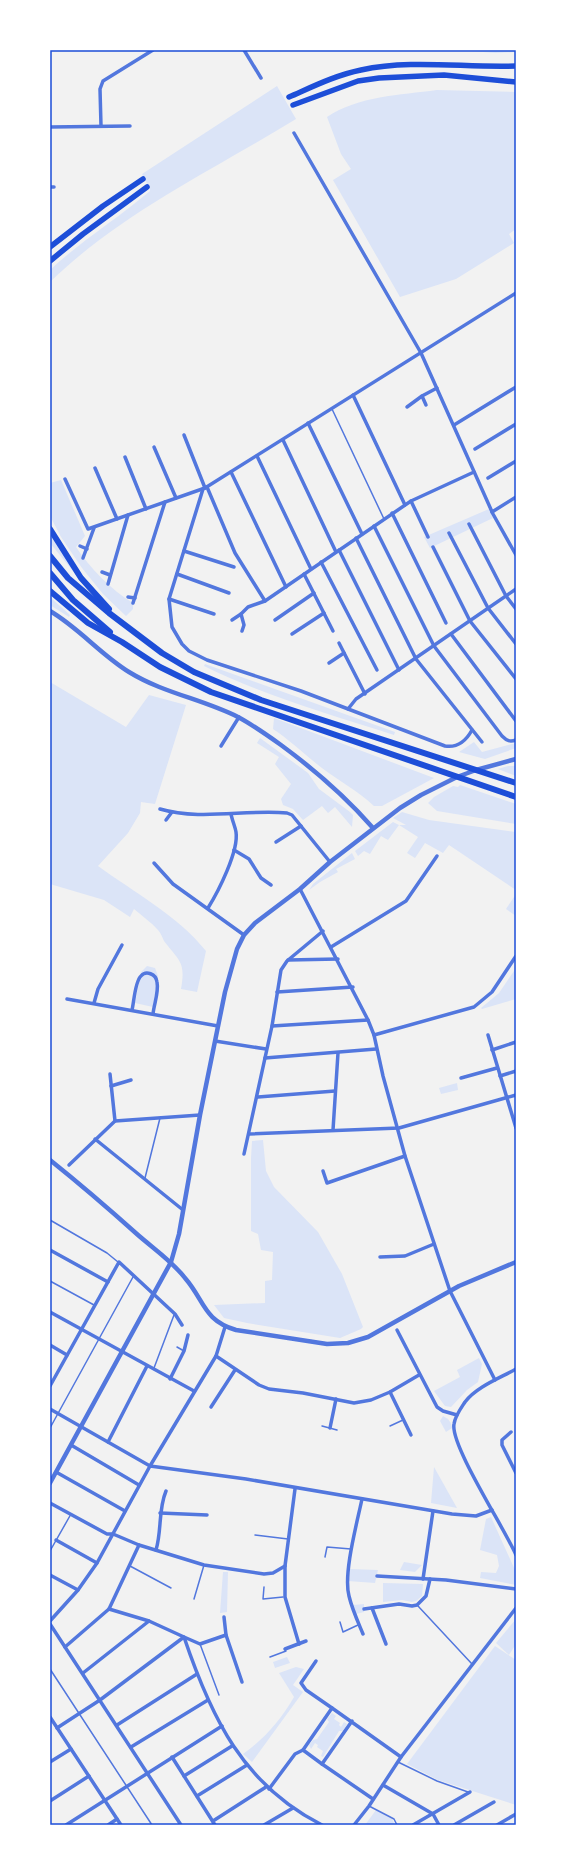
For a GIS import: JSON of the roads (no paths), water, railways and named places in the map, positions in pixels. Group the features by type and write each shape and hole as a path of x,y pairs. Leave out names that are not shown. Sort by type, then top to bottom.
{"highway":[{"path":"289,97 335,78 360,70 380,67 432,64 490,67 516,66"},
{"path":"293,105 358,81 379,78 444,75 516,82"},
{"path":"50,248 103,206 143,179"},
{"path":"50,261 83,234 147,187"},
{"path":"50,528 81,578 99,599 133,632"},
{"path":"50,556 68,578 133,632 162,653 194,672 261,700 516,783"},
{"path":"50,573 73,600 122,642"},
{"path":"50,591 88,623 122,642 160,667 211,692 516,797"}],"street":[{"path":"102,126 100,88 103,81 153,50"},
{"path":"244,50 261,78"},
{"path":"50,127 130,126"},
{"path":"294,133 421,353 492,512 516,555"},
{"path":"65,479 88,529 205,488 516,293"},
{"path":"454,425 516,387"},
{"path":"407,407 422,396 437,388"},
{"path":"353,395 405,505"},
{"path":"422,396 426,405"},
{"path":"308,423 362,534"},
{"path":"475,449 516,424"},
{"path":"184,435 205,488 235,553 265,601"},
{"path":"283,440 399,670"},
{"path":"154,446 176,498"},
{"path":"257,456 311,569"},
{"path":"124,457 146,509"},
{"path":"488,478 516,461"},
{"path":"95,468 117,519"},
{"path":"231,472 286,587"},
{"path":"232,620 248,607 265,601 411,501 474,472"},
{"path":"205,488 169,599 172,627 182,644 199,657 348,709 445,746 454,746 465,741 472,730"},
{"path":"492,512 516,497"},
{"path":"411,501 428,537"},
{"path":"133,603 165,502"},
{"path":"392,514 446,623"},
{"path":"108,584 128,515"},
{"path":"468,524 506,596 516,609"},
{"path":"374,526 434,646 502,736 507,741 511,742 516,740"},
{"path":"83,558 94,528"},
{"path":"449,533 488,608 516,644"},
{"path":"356,538 416,659 482,742"},
{"path":"80,546 87,549"},
{"path":"433,547 470,621 516,679"},
{"path":"184,550 234,567"},
{"path":"321,562 377,670"},
{"path":"102,572 110,575"},
{"path":"177,574 229,593"},
{"path":"304,574 333,631"},
{"path":"348,709 356,699 516,589"},
{"path":"275,620 314,593"},
{"path":"128,596 135,598"},
{"path":"169,599 214,614"},
{"path":"50,611 109,658 134,675 173,694 205,703 239,717 314,770 353,805 373,828"},
{"path":"292,634 324,613"},
{"path":"241,614 244,625 242,630"},
{"path":"452,634 516,721"},
{"path":"339,643 365,694"},
{"path":"329,663 344,653"},
{"path":"221,746 239,717"},
{"path":"50,1483 171,1262 183,1210 200,1115 232,963 236,948 244,935 255,924 300,889 330,862 400,808 457,777 487,766 515,761"},
{"path":"160,809 172,812 231,814 287,813 292,815 330,862"},
{"path":"166,820 172,812"},
{"path":"208,908 219,890 234,850 236,833 231,814"},
{"path":"276,842 301,826"},
{"path":"234,850 249,859 261,878 271,885"},
{"path":"331,947 406,901 437,856"},
{"path":"154,863 173,884 244,935"},
{"path":"300,889 353,987 374,1035 376,1049 405,1156 450,1291 495,1380"},
{"path":"244,1154 258,1097 281,970 287,960 322,931"},
{"path":"94,1003 98,989 122,945"},
{"path":"374,1035 474,1007 492,992 516,956"},
{"path":"287,960 338,959"},
{"path":"132,1010 138,981 142,975 148,973 154,976 157,981 153,1014"},
{"path":"278,992 353,987"},
{"path":"67,999 218,1026"},
{"path":"272,1026 368,1020"},
{"path":"488,1034 516,1128"},
{"path":"215,1041 266,1050"},
{"path":"492,1050 516,1042"},
{"path":"265,1058 376,1049"},
{"path":"333,1130 338,1053"},
{"path":"461,1078 497,1068"},
{"path":"500,1076 516,1071"},
{"path":"110,1074 115,1121"},
{"path":"111,1086 131,1080"},
{"path":"258,1097 335,1091"},
{"path":"249,1134 398,1128 516,1095"},
{"path":"69,1165 115,1121 200,1115"},
{"path":"95,1139 183,1210"},
{"path":"323,1171 328,1183 405,1156"},
{"path":"50,1160 171,1262 191,1285 208,1314 215,1321 225,1327 236,1330 327,1344 348,1343 368,1337 450,1291 516,1262"},
{"path":"380,1257 405,1256 434,1244"},
{"path":"50,1250 108,1282"},
{"path":"50,1386 52,1378 68,1355 119,1262 175,1314 182,1326"},
{"path":"50,1312 194,1391"},
{"path":"50,1620 78,1590 97,1562 150,1466 216,1356 225,1327"},
{"path":"397,1330 419,1375 437,1407 442,1412 457,1415"},
{"path":"170,1379 184,1351 188,1335"},
{"path":"50,1345 68,1355"},
{"path":"216,1356 259,1385 269,1389 362,1402 390,1392 419,1375"},
{"path":"108,1442 147,1366"},
{"path":"211,1407 235,1370"},
{"path":"516,1370 495,1380 474,1393 465,1401 454,1424 455,1436 471,1472 514,1547 516,1555"},
{"path":"390,1392 411,1436"},
{"path":"330,1428 336,1399"},
{"path":"50,1410 150,1466 246,1479 295,1489 433,1511 476,1516 492,1510"},
{"path":"511,1432 502,1440 502,1445 516,1473"},
{"path":"71,1445 140,1485"},
{"path":"56,1472 125,1511"},
{"path":"295,1489 285,1566 285,1597 299,1644"},
{"path":"156,1550 161,1502 166,1491"},
{"path":"362,1499 351,1549 348,1582 349,1595 363,1634"},
{"path":"50,1503 107,1534 113,1534 139,1545 204,1565 264,1574 273,1573 285,1566"},
{"path":"423,1579 433,1511"},
{"path":"160,1513 207,1514"},
{"path":"56,1540 97,1562"},
{"path":"65,1647 109,1609 139,1545"},
{"path":"50,1575 78,1590"},
{"path":"377,1576 430,1579 516,1589"},
{"path":"364,1609 400,1604 412,1606 417,1605 426,1596 430,1579"},
{"path":"372,1608 386,1644"},
{"path":"354,1825 369,1806 401,1757 516,1608"},
{"path":"109,1609 149,1621 200,1644 226,1634"},
{"path":"224,1617 226,1634 242,1682"},
{"path":"83,1674 149,1621"},
{"path":"50,1624 182,1825"},
{"path":"184,1637 208,1700 232,1746 268,1788 315,1824 322,1825"},
{"path":"57,1728 100,1700 184,1637"},
{"path":"285,1649 306,1641"},
{"path":"316,1661 301,1683 306,1690 401,1757"},
{"path":"116,1726 197,1674"},
{"path":"131,1747 208,1700"},
{"path":"172,1757 214,1823 268,1788 295,1754 303,1750 332,1708"},
{"path":"50,1717 121,1825"},
{"path":"322,1764 352,1722"},
{"path":"66,1825 222,1726"},
{"path":"184,1776 232,1746"},
{"path":"50,1756 51,1761 71,1749"},
{"path":"303,1750 373,1799"},
{"path":"197,1796 247,1765"},
{"path":"50,1801 89,1776"},
{"path":"383,1785 432,1814 439,1825"},
{"path":"413,1825 470,1792"},
{"path":"454,1825 494,1802"},
{"path":"264,1825 293,1808"},
{"path":"497,1825 516,1815"},
{"path":"108,1825 117,1819"}],"lane":[{"path":"332,409 384,519"},
{"path":"145,1179 160,1118"},
{"path":"50,1220 107,1253 119,1262"},
{"path":"50,1428 134,1276"},
{"path":"50,1281 95,1305"},
{"path":"154,1370 175,1314"},
{"path":"177,1347 184,1351"},
{"path":"390,1426 403,1420"},
{"path":"322,1426 337,1430"},
{"path":"50,1551 71,1514"},
{"path":"255,1535 288,1539"},
{"path":"325,1557 327,1547 351,1549"},
{"path":"194,1599 204,1565"},
{"path":"130,1566 171,1588"},
{"path":"264,1587 263,1599 285,1597"},
{"path":"417,1605 472,1664"},
{"path":"340,1622 343,1632 359,1624"},
{"path":"200,1644 219,1695"},
{"path":"270,1657 286,1652 285,1649"},
{"path":"50,1669 152,1825"},
{"path":"398,1762 437,1782 470,1792"},
{"path":"369,1806 394,1819 398,1825"}]}
